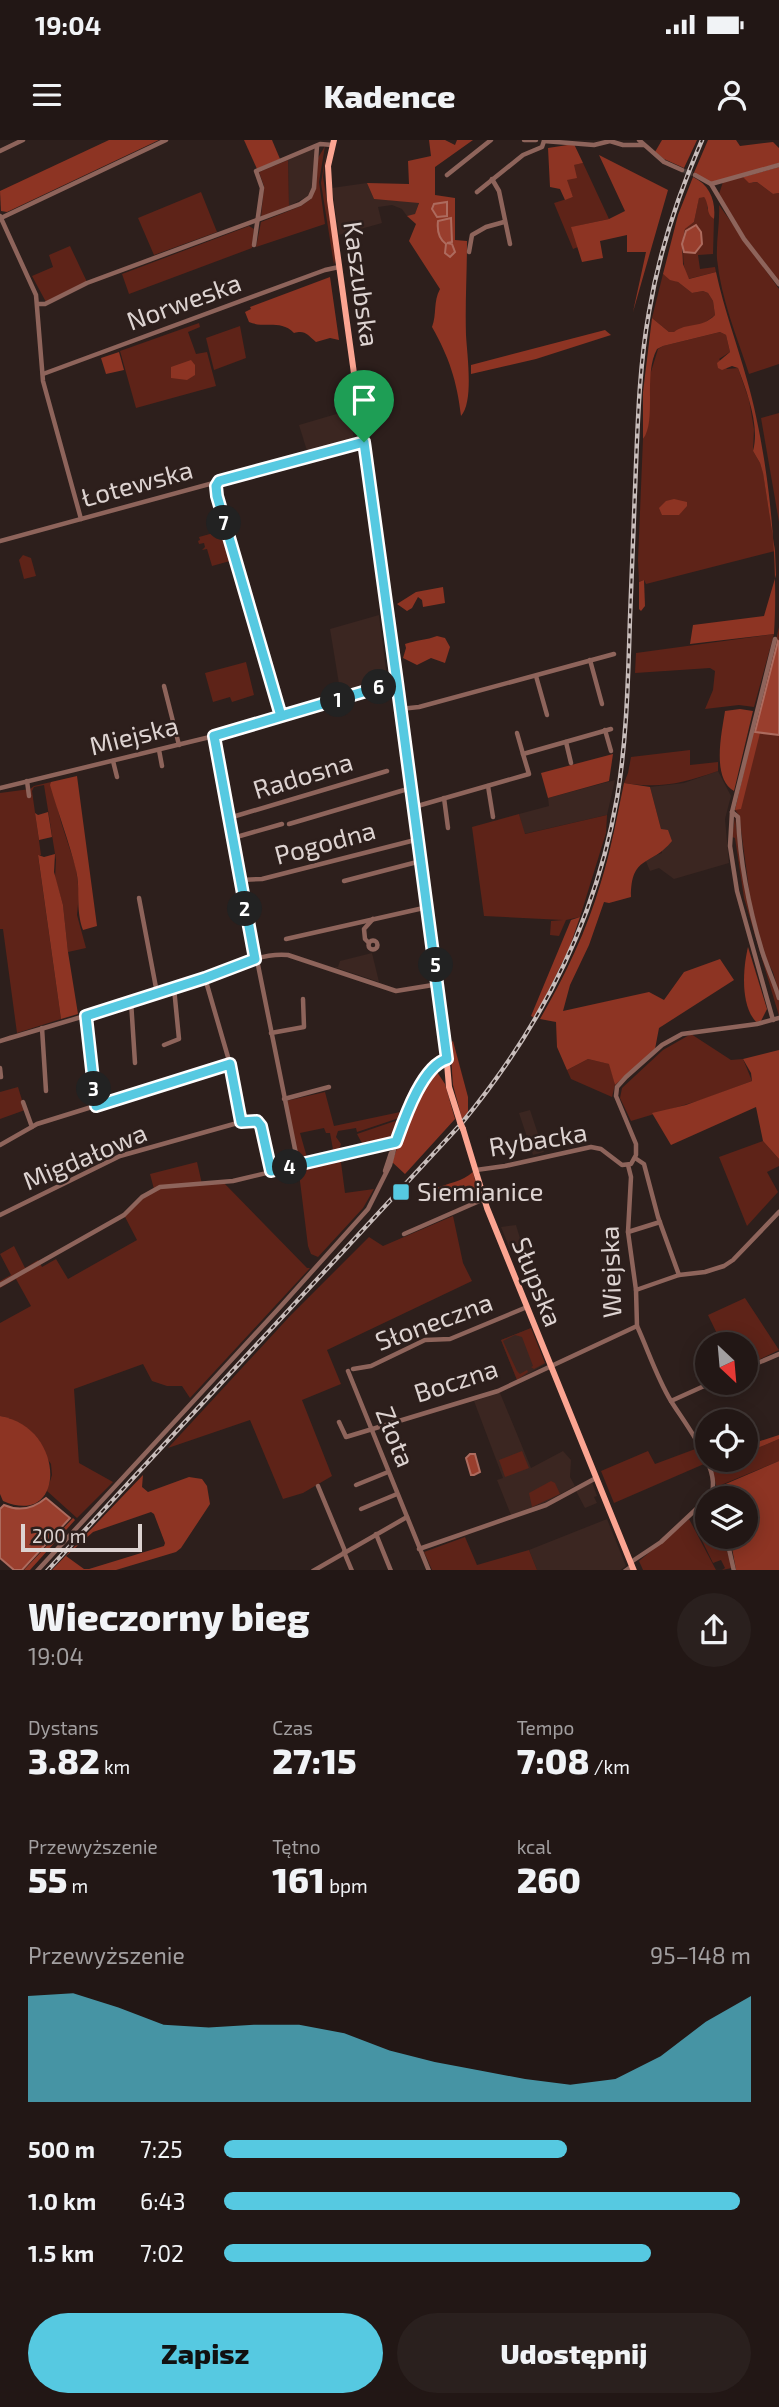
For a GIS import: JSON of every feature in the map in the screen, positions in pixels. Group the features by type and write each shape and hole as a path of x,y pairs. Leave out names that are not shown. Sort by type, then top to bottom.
{"main road":[{"name":"Kaszubska","path":"334,143 328,166 328,181 397,682"},
{"name":"Słupska","path":"397,682 439,984 450,1091 484,1199 632,1566"}],"street":[{"path":"0,151 23,140"},
{"path":"81,519 43,382 38,304 34,287 1,217 166,140"},
{"path":"447,175 491,140"},
{"path":"524,140 536,140"},
{"path":"477,192 523,155 542,147 543,141 594,145 610,141 623,145 642,142 663,162 682,170"},
{"path":"254,244 262,188 256,171 317,146 334,143"},
{"path":"38,304 45,304 88,283 300,204 310,197 314,188 317,146"},
{"path":"711,184 779,164"},
{"path":"695,175 711,184 744,239 779,284"},
{"path":"492,179 499,191 510,244"},
{"path":"469,252 472,235 486,227 505,222"},
{"name":"Norweska","path":"43,374 339,267"},
{"name":"Łotewska","path":"0,541 364,442"},
{"path":"219,481 216,486 217,496 281,716"},
{"name":"Rybacka","path":"679,1275 660,1222 644,1164 635,1158 637,1150 634,1138 616,1099 616,1090 621,1082 662,1045 682,1034 776,1019 737,891 730,846 732,812 775,639"},
{"path":"400,709 419,707 614,654"},
{"path":"590,660 602,704"},
{"path":"536,676 547,715"},
{"name":"Miejska","path":"0,788 214,736 397,682"},
{"path":"164,686 180,745"},
{"path":"523,754 608,729 611,751"},
{"path":"414,807 529,774 517,733"},
{"path":"214,736 255,959 298,1164"},
{"path":"566,742 571,763"},
{"path":"159,750 162,766"},
{"path":"113,761 117,777"},
{"name":"Radosna","path":"229,818 387,771"},
{"path":"27,781 29,796"},
{"path":"488,786 493,817"},
{"path":"289,824 411,788"},
{"path":"444,798 448,828"},
{"path":"732,812 738,817 751,910 779,998"},
{"path":"233,838 282,824"},
{"name":"Pogodna","path":"240,880 262,879 418,839"},
{"path":"344,881 421,861"},
{"path":"139,898 157,993"},
{"path":"286,939 428,907"},
{"path":"369,943 365,939 363,929 373,918"},
{"path":"0,1041 174,988 255,959 280,954 396,991 439,984"},
{"path":"205,978 230,1064 241,1122 257,1121 261,1126 271,1171"},
{"path":"164,1045 179,1038 174,988"},
{"path":"271,1033 304,1027 303,999"},
{"path":"131,1001 135,1063"},
{"path":"86,1016 96,1106"},
{"path":"41,1028 46,1091"},
{"path":"37,1570 358,1221 374,1199 392,1158 407,1111 424,1081 439,1063 447,1059"},
{"path":"0,1145 32,1126 230,1064"},
{"path":"0,1068 1,1077"},
{"path":"285,1099 329,1087"},
{"path":"23,1102 32,1126"},
{"name":"Migdałowa","path":"0,1215 120,1156 241,1122"},
{"path":"0,1285 124,1215 142,1196 160,1187 224,1183 396,1142"},
{"name":"Rybacka","path":"476,1170 590,1147 601,1149 622,1165 628,1165"},
{"path":"628,1165 635,1158"},
{"name":"Wiejska","path":"551,1366 637,1326 636,1290 628,1232 631,1177 628,1165"},
{"path":"404,1234 484,1199"},
{"path":"636,1290 679,1275 713,1270 729,1263 779,1212"},
{"path":"628,1232 660,1222"},
{"name":"Słoneczna","path":"351,1370 371,1366 425,1339 450,1339 527,1307"},
{"path":"637,1326 671,1401 702,1451 714,1486"},
{"path":"758,1363 779,1354"},
{"name":"Boczna","path":"339,1422 346,1437 498,1391 551,1366"},
{"name":"Złota","path":"351,1370 370,1428 429,1570"},
{"path":"671,1401 695,1390"},
{"path":"356,1485 388,1472"},
{"path":"419,1549 546,1505 596,1478"},
{"path":"318,1486 352,1570"},
{"path":"361,1510 397,1494"},
{"path":"625,1570 661,1542 695,1510"},
{"path":"313,1570 407,1517"},
{"path":"376,1534 391,1570"},
{"path":"728,1549 732,1570"}],"shaded area":[{"path":"109,140 159,140 7,212 1,211 0,191"},
{"path":"244,140 272,140 280,159 257,169"},
{"path":"429,140 445,140 455,145 457,140 473,140 435,167 435,195 455,198 455,240 467,241 466,323 469,389 461,416 451,370 432,327 440,289 409,241 416,224 407,216 415,214 419,203 374,199 367,183 409,184 408,161 431,156"},
{"path":"662,140 697,140 684,168 655,152"},
{"path":"708,140 736,140 740,146 773,142 779,148 779,163 711,184 693,175"},
{"path":"574,144 583,163 574,165 577,178 567,180 573,197 565,200 560,189 550,187 548,148"},
{"path":"325,146 319,182 325,224 256,247 261,222 301,206 311,199 318,158"},
{"path":"327,147 323,177 336,255 334,265 321,183"},
{"path":"313,149 316,152 313,191 289,206 288,160"},
{"path":"599,155 668,190 633,312 646,252 627,252 627,235 600,241 603,258 582,262 571,227 609,219 625,211"},
{"path":"288,160 289,206 261,217 264,186 259,172"},
{"path":"583,163 609,219 572,227 578,247 573,249 554,203 573,197 566,180 573,165"},
{"path":"779,167 779,193 773,194 757,182 749,183 743,177"},
{"path":"693,177 704,184 711,194 714,219 709,214 704,197 699,198 694,222 685,229 682,244 683,264 689,279 716,272 761,440 773,538 763,473 753,451 754,420 745,388 738,368 718,368 717,363 730,352 726,335 720,332 657,349 651,371 649,421 643,439 643,392 652,318 669,332 674,332 705,322 715,315 713,301 708,293 692,293 663,274 678,215"},
{"path":"743,177 753,183 757,182 773,194 779,193 779,281 745,237 719,194 723,182"},
{"path":"367,183 374,199 419,202 415,215 407,216 402,209 392,205 378,207 382,223 339,235 332,188"},
{"path":"201,192 217,232 154,255 138,218"},
{"path":"699,197 704,197 707,201 707,208 714,219 713,254 698,255 700,269 715,267 716,272 688,279 683,261 685,229 694,222"},
{"path":"447,202 447,216 437,217 432,209 434,204"},
{"path":"719,205 779,289 779,364 749,374 730,318 719,274"},
{"path":"451,218 452,242 447,243 452,244 455,252 450,257 445,253 446,244 440,237 438,221"},
{"path":"696,225 701,232 702,244 695,253 684,252 682,244 686,231"},
{"path":"249,226 254,229 252,248 129,294 122,274"},
{"path":"70,246 87,282 46,302 32,276 53,267 49,255"},
{"path":"663,274 692,293 708,293 713,301 715,315 703,324 669,332 652,318"},
{"path":"330,277 339,340 330,338 316,342 306,334 294,333 283,326 249,322 245,312 251,309 250,307"},
{"path":"199,323 200,327 188,332 196,354 207,352 216,386 136,408 120,351"},
{"path":"240,326 246,358 214,370 206,338"},
{"path":"605,330 611,335 536,359 471,374 471,365"},
{"path":"720,332 726,335 730,352 719,359 727,369 738,368 749,400 754,429 753,451 763,472 775,551 646,584 644,580 639,582 643,439 647,430 650,375 658,349"},
{"path":"119,352 124,370 106,374 101,358"},
{"path":"191,360 195,365 195,375 187,380 171,378 171,367"},
{"path":"350,410 354,441 308,454 299,425"},
{"path":"779,413 779,522 761,418"},
{"path":"358,444 362,449 385,614 382,615"},
{"path":"674,499 687,502 687,506 679,515 662,515 659,508 666,501"},
{"path":"219,515 232,557 230,561 212,566 207,549 202,550 204,543 199,544 198,541 199,537 217,532 217,522 208,524 207,519"},
{"path":"773,538 775,551 776,575 775,579 775,573"},
{"path":"23,555 31,558 36,576 24,579 19,560"},
{"path":"775,579 774,634 690,644 693,625 764,616"},
{"path":"644,580 645,606 641,611 639,582"},
{"path":"443,587 445,603 423,607 422,600 418,597 407,611 397,604 416,592"},
{"path":"379,615 387,678 341,696 330,629"},
{"path":"779,627 779,993 765,957 751,904 739,815 735,810"},
{"path":"774,634 754,707 739,705 705,709 713,690 715,671 710,668 635,673 636,653"},
{"path":"437,636 445,638 450,647 445,663 431,658 417,665 403,658 405,644"},
{"path":"779,642 779,735 755,732"},
{"path":"246,662 254,695 232,702 230,697 213,702 205,673"},
{"path":"725,711 753,711 734,791 722,776 720,742"},
{"path":"753,732 760,733 741,809 735,810"},
{"path":"690,750 690,765 718,762 718,771 672,784 624,783 631,757"},
{"path":"613,754 609,781 548,798 541,773"},
{"path":"718,771 731,796 725,819 729,863 674,879 659,868 650,871 645,859 662,853 661,829 650,787 684,783"},
{"path":"77,776 97,926 83,930 79,914 76,870 50,785 51,782"},
{"path":"615,780 607,815 524,834 519,814 549,806 548,798"},
{"path":"51,782 76,868 79,893 77,915 86,948 68,952 63,905 55,878 56,860 44,785 34,787 32,791 41,855 38,856 61,1019 17,1033 3,929 0,929 0,793 30,789 34,786"},
{"path":"624,783 650,787 661,829 668,830 672,841 638,867 634,874 631,897 604,902 589,945 570,985 563,1011 649,992 664,1000 684,972 720,959 734,980 659,1028 655,1049 615,1085 609,1064 588,1059 567,1070 557,1047 556,1022 540,1019 575,952 589,918 608,858"},
{"path":"48,812 52,837 39,840 35,813 38,815"},
{"path":"519,814 525,834 607,815 606,833 580,917 566,920 559,936 550,935 551,921 563,920 484,916 472,827"},
{"path":"735,817 742,875 779,1001 779,1016 744,898 735,838 732,837"},
{"path":"55,854 54,872 63,905 78,1014 61,1019 38,855 44,857"},
{"path":"580,917 569,949 535,1018 531,1016 571,920"},
{"path":"748,947 767,1009 761,1021 756,1022 745,996 744,975"},
{"path":"372,953 379,982 334,967 338,967 340,961"},
{"path":"691,1034 731,1060 743,1059 752,1081 631,1121 620,1098 622,1088 663,1050"},
{"path":"453,1041 468,1097 468,1112 462,1119 453,1085 450,1043"},
{"path":"779,1050 779,1159 763,1141 756,1107 671,1145 652,1113 686,1105 752,1081 751,1073 743,1059"},
{"path":"588,1059 610,1064 615,1085 612,1097 571,1079 567,1070"},
{"path":"437,1072 445,1084 455,1119 405,1174 392,1162 416,1104"},
{"path":"18,1087 25,1110 0,1119 0,1092"},
{"path":"325,1092 334,1126 405,1111 402,1117 357,1132 356,1128 338,1131 336,1137 341,1144 338,1153 334,1155 330,1133 326,1133 324,1128 300,1133 308,1161 299,1161 286,1101"},
{"path":"530,1110 544,1152 533,1155 519,1113"},
{"path":"401,1119 393,1139 364,1147 357,1134"},
{"path":"763,1141 779,1159 779,1166 767,1172 778,1192 747,1226 719,1157"},
{"path":"340,1155 345,1193 374,1189 363,1208 318,1257 311,1254 308,1246 298,1165"},
{"path":"197,1162 202,1184 224,1183 307,1268 310,1268 190,1398 182,1386 167,1386 152,1381 143,1364 74,1389 79,1463 113,1482 77,1518 47,1491 52,1475 51,1464 27,1428 0,1416 0,1323 31,1306 16,1279 0,1288 0,1281 11,1275 0,1254 14,1246 25,1268 38,1260 42,1267 56,1259 68,1279 137,1240 124,1215 154,1189 150,1174"},
{"path":"473,1172 480,1200 473,1203 464,1185 439,1196 432,1193 434,1189 460,1180"},
{"path":"453,1216 463,1263 472,1281 327,1350 341,1384 302,1400 332,1476 303,1493 283,1499 250,1420 168,1448 290,1316 369,1237 383,1246"},
{"path":"516,1225 522,1245 510,1249 501,1227"},
{"path":"745,1298 779,1350 758,1360 758,1332 716,1332 708,1315"},
{"path":"531,1328 545,1364 517,1380 501,1340"},
{"path":"531,1328 545,1363 534,1369 531,1367 533,1366 522,1337 515,1335 503,1341 517,1371 520,1374 527,1370 528,1372 517,1380 501,1340"},
{"path":"500,1393 531,1468 563,1451 571,1460 570,1477 575,1486 546,1502 511,1515 497,1480 503,1478 474,1401"},
{"path":"0,1416 22,1424 37,1438 47,1455 50,1473 48,1489 39,1501 24,1506 3,1501 0,1494"},
{"path":"779,1435 779,1439 758,1448 758,1442"},
{"path":"779,1439 779,1461 758,1470 758,1448"},
{"path":"695,1449 695,1468 614,1503 601,1471 648,1451 655,1464"},
{"path":"522,1451 529,1468 505,1477 499,1460"},
{"path":"475,1454 480,1472 474,1475 471,1475 466,1458"},
{"path":"779,1461 779,1570 736,1570 732,1549 758,1549 758,1486 721,1486"},
{"path":"713,1472 752,1472 721,1486 716,1486"},
{"path":"143,1475 142,1487 148,1492 189,1477 202,1479 207,1486 210,1504 176,1552 116,1570 52,1570","holes":["151,1512 164,1546 89,1569 84,1569 66,1556 93,1532"]},
{"path":"551,1481 555,1483 560,1494 532,1507 529,1493"},
{"path":"592,1482 597,1503 585,1508 576,1491"},
{"path":"46,1498 70,1518 22,1570 14,1570 0,1558 0,1509 4,1505 26,1508"},
{"path":"73,1518 75,1520 30,1570 24,1570"},
{"path":"607,1519 626,1566 620,1570 537,1570 529,1550"},
{"path":"689,1519 695,1530 695,1549 705,1549 716,1570 643,1570 639,1561"},
{"path":"465,1537 477,1565 529,1550 537,1570 432,1570 424,1552"},
{"path":"706,1549 726,1549 732,1568 722,1570 725,1568 721,1560 713,1563"}],"tunnel":[{"path":"682,170 695,175"}],"railway":[{"path":"48,1570 461,1124 515,1051 560,972 595,887 617,798 626,708 643,350 664,246 677,203 702,140"}],"place":[{"name":"Siemianice","path":"401,1192"}],"route":[{"path":"364,442 219,481 216,486 217,496 281,716 397,682 447,1059 439,1063 424,1081 407,1111 396,1142 271,1171 260,1123 241,1122 230,1064 96,1106 86,1016 255,959 214,736 397,682 364,442"}]}
